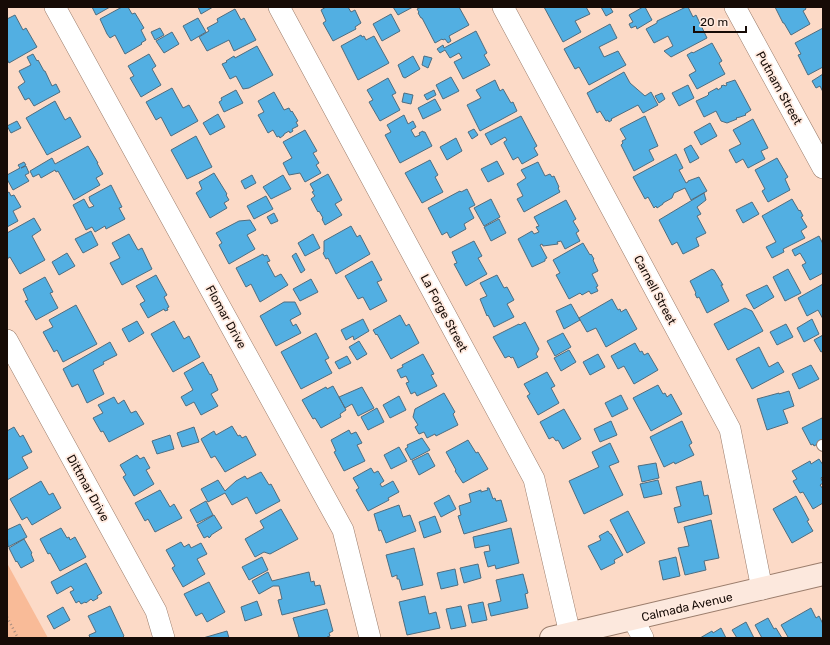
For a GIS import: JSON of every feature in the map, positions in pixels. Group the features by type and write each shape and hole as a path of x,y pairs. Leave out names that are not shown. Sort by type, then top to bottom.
{"street":[{"name":"Flomar Drive","path":"55,7 343,530 370,638"},
{"name":"La Forge Street","path":"279,7 534,479 561,636"},
{"name":"Carnell Street","path":"503,7 730,429 762,589"},
{"name":"Putnam Street","path":"735,7 823,168"},
{"name":"Dittmar Drive","path":"7,340 156,611 164,638"},
{"name":"Calmada Avenue","path":"561,636 638,629 762,589 823,574"}],"path":[{"path":"7,617 18,638"}],"shaded area":[{"path":"7,563 48,638 7,638"}],"building":[{"path":"92,7 110,7 96,15"},
{"path":"122,7 128,7 132,14 135,13 144,28 141,30 146,40 125,54 115,35 110,38 107,34 100,19"},
{"path":"198,7 213,7 201,14"},
{"path":"326,7 348,7 351,12 355,10 361,23 355,27 356,29 333,41 323,23 326,21 321,10"},
{"path":"393,7 413,7 398,15"},
{"path":"421,7 459,7 469,25 449,36 451,41 448,43 445,39 442,39 435,43 418,13 419,12 417,9"},
{"path":"544,7 586,7 590,14 575,21 581,32 563,42"},
{"path":"601,7 610,7 613,12 606,16"},
{"path":"645,7 652,20 637,29 636,26 631,28 629,24 633,22 629,15"},
{"path":"688,7 693,17 696,15 707,38 671,57 664,51 673,46 668,36 654,43 646,29 657,23 657,21"},
{"path":"775,7 805,7 806,9 803,11 810,24 791,35"},
{"path":"235,9 241,20 244,18 256,40 234,51 229,40 207,51 199,37 209,31 207,28 218,22 217,19"},
{"path":"391,14 400,31 382,41 373,24"},
{"path":"15,15 23,30 26,28 37,47 9,63 7,59 7,19"},
{"path":"198,18 206,32 191,41 183,26"},
{"path":"610,24 617,38 599,47 604,57 618,51 626,65 589,85 579,67 575,69 564,49"},
{"path":"160,28 164,35 155,40 151,32"},
{"path":"823,28 823,67 808,75 798,55 801,54 795,43"},
{"path":"476,31 487,53 484,55 490,65 463,79 454,62 462,58 459,53 450,58 445,50 440,53 437,49 443,45 444,48"},
{"path":"172,32 179,44 164,53 156,41"},
{"path":"361,35 362,37 364,36 366,40 374,36 389,63 358,80 341,46"},
{"path":"712,43 722,61 719,63 725,74 697,89 689,75 696,71 687,55"},
{"path":"257,46 273,75 249,88 243,89 236,76 230,79 222,64 234,56 235,58"},
{"path":"33,54 45,71 52,86 56,84 60,92 34,106 29,98 25,100 18,87 25,82 19,71 31,65 27,57"},
{"path":"149,54 156,66 152,69 161,85 141,97 130,78 134,76 128,66"},
{"path":"413,56 420,69 405,78 403,77 398,65"},
{"path":"424,56 432,58 428,68 422,65"},
{"path":"624,72 630,83 645,96 651,92 658,105 643,113 638,105 611,119 612,120 609,122 608,120 606,121 600,111 597,113 587,93"},
{"path":"823,74 823,92 820,86 816,88 812,81"},
{"path":"451,77 459,91 443,99 436,85"},
{"path":"388,78 396,93 392,95 400,110 380,121 369,102 373,100 367,90"},
{"path":"495,80 500,91 503,89 511,103 513,102 517,111 480,131 467,105 481,98 476,90"},
{"path":"735,80 751,110 745,114 746,115 727,123 721,121 716,111 704,117 696,101 707,96 709,94 708,93 717,88 718,90 722,87 721,86 727,85 726,83"},
{"path":"688,85 694,98 679,106 672,93"},
{"path":"172,88 183,108 189,105 198,121 171,136 161,117 156,120 146,102"},
{"path":"236,90 243,103 224,112 219,102 222,100 221,98"},
{"path":"434,90 436,95 427,100 424,95"},
{"path":"274,92 284,110 289,108 298,121 296,122 298,126 292,129 293,131 290,133 289,131 280,138 279,136 277,137 273,130 268,133 258,115 264,112 258,101"},
{"path":"404,93 413,95 411,104 402,102"},
{"path":"662,93 665,99 659,103 655,96"},
{"path":"435,99 441,110 423,119 418,108"},
{"path":"55,101 65,120 70,117 81,137 47,155 26,118"},
{"path":"218,114 225,127 210,135 203,123"},
{"path":"404,115 408,124 413,121 416,127 411,130 415,137 420,135 419,133 423,131 425,132 432,146 400,163 385,135 391,132 387,125"},
{"path":"521,116 537,146 534,148 538,155 522,164 518,157 513,160 504,143 507,140 505,137 491,145 485,134"},
{"path":"645,116 658,146 649,150 654,160 634,171 621,145 623,143 622,141 626,139 620,129"},
{"path":"753,119 768,148 761,151 765,159 748,168 743,159 736,163 729,150 741,144 733,130"},
{"path":"17,121 21,128 11,133 7,126"},
{"path":"710,123 717,136 701,145 694,132"},
{"path":"474,129 478,135 472,139 468,132"},
{"path":"305,130 317,151 313,153 319,163 316,165 321,173 305,182 300,173 289,175 283,163 292,158 283,142"},
{"path":"196,136 212,167 187,179 171,150"},
{"path":"456,138 462,151 447,160 440,147"},
{"path":"691,145 699,158 690,163 684,149"},
{"path":"88,146 103,174 96,178 100,185 74,200 58,171 56,172 55,170 41,178 39,174 33,177 30,171 52,158 55,164"},
{"path":"676,154 683,168 679,170 686,183 699,177 707,191 691,200 685,188 674,193 672,198 657,208 656,206 654,208 648,197 645,199 633,177"},
{"path":"777,158 788,177 785,179 790,190 768,202 762,191 765,189 755,170"},
{"path":"430,160 438,175 435,177 443,192 422,203 405,173"},
{"path":"497,161 504,174 488,182 481,169"},
{"path":"24,162 26,165 21,168 26,166 29,173 25,175 29,181 13,190 7,179 7,175 20,168 18,165"},
{"path":"538,162 545,176 550,174 552,177 554,176 560,192 524,212 517,199 523,196 517,184 526,178 521,170"},
{"path":"214,173 229,200 224,203 227,208 210,218 196,193 202,189 199,182"},
{"path":"328,174 342,200 335,204 342,215 325,225 322,219 323,218 311,199 315,196 312,192 314,191 310,184"},
{"path":"252,175 256,183 245,189 241,181"},
{"path":"283,175 291,189 271,199 263,187"},
{"path":"111,185 122,207 119,208 125,219 106,229 105,226 95,232 92,227 86,230 73,205 84,199 89,208 94,206 89,197"},
{"path":"467,189 475,205 469,208 474,218 464,224 466,229 450,238 447,232 442,235 428,208 460,191 461,192"},
{"path":"9,192 11,196 14,195 21,207 13,211 18,221 7,227 7,193"},
{"path":"704,193 706,200 697,207 701,214 697,216 706,233 696,238 699,246 683,254 677,242 672,245 659,220"},
{"path":"266,196 273,209 254,219 247,206"},
{"path":"491,199 500,217 484,226 474,208"},
{"path":"792,199 799,211 800,210 803,216 801,217 807,227 801,231 805,238 783,249 784,252 772,258 766,247 776,242 762,216"},
{"path":"566,200 576,219 573,221 579,231 576,233 580,241 565,249 561,241 557,242 558,244 540,245 547,258 545,261 532,267 518,239 532,231 534,234 539,232 536,227 539,226 534,217"},
{"path":"752,202 759,214 743,223 736,210"},
{"path":"274,213 278,221 271,224 267,217"},
{"path":"34,218 41,230 32,236 45,260 20,274 10,257 7,259 7,233"},
{"path":"499,219 506,233 491,241 484,227"},
{"path":"250,220 256,230 247,235 255,249 229,264 219,245 222,243 216,233 239,221"},
{"path":"351,226 357,237 360,235 370,254 336,274 328,258 326,259 323,253 324,241"},
{"path":"91,231 98,245 83,253 75,239"},
{"path":"129,234 138,250 142,248 152,269 122,285 110,263 120,258 112,243"},
{"path":"313,234 320,248 305,256 298,243"},
{"path":"819,236 823,244 823,273 810,280 802,265 806,263 800,253 795,256 792,250"},
{"path":"474,241 482,256 478,258 487,274 466,286 454,264 457,263 452,252"},
{"path":"583,243 594,259 593,260 598,271 592,274 598,286 596,287 598,291 591,294 589,291 582,295 580,293 569,299 556,275 560,273 553,260"},
{"path":"67,253 75,266 59,275 52,262"},
{"path":"296,253 305,270 301,273 292,256"},
{"path":"263,254 264,256 267,255 270,261 267,262 275,277 281,274 288,285 260,302 251,284 246,287 236,268"},
{"path":"372,261 382,280 377,282 387,301 370,310 363,297 358,299 345,276"},
{"path":"712,269 723,285 721,285 729,301 707,313 699,297 697,298 690,281"},
{"path":"788,269 801,293 785,301 773,277"},
{"path":"156,275 167,295 164,297 169,307 167,308 168,310 165,311 164,309 148,318 140,304 145,301 136,286"},
{"path":"497,275 504,288 507,287 514,300 507,304 514,317 494,327 488,315 487,316 480,299 487,296 480,283"},
{"path":"45,277 53,292 50,293 58,308 36,320 25,301 28,300 23,289"},
{"path":"311,279 318,292 300,301 293,289"},
{"path":"823,284 823,319 818,310 807,316 798,298"},
{"path":"767,285 774,297 754,309 746,295"},
{"path":"612,299 618,310 620,309 621,312 626,309 637,329 606,347 596,328 587,332 579,318"},
{"path":"284,302 295,302 301,314 290,320 293,326 296,324 301,333 276,346 260,316"},
{"path":"571,304 580,320 564,329 556,311"},
{"path":"76,305 97,344 63,362 57,350 54,352 43,332 53,327 49,320"},
{"path":"745,308 752,311 763,331 728,350 714,324"},
{"path":"400,315 406,326 409,324 419,343 391,359 377,334 376,335 373,330"},
{"path":"363,319 369,331 354,340 353,336 346,340 341,330"},
{"path":"812,319 819,334 804,342 797,328"},
{"path":"137,321 144,333 129,342 122,329"},
{"path":"174,321 184,339 189,336 200,357 173,372 151,334"},
{"path":"525,322 539,349 536,354 538,357 518,368 513,357 511,358 509,356 505,358 493,337"},
{"path":"786,324 793,337 777,345 770,332"},
{"path":"316,333 329,358 325,360 332,373 301,389 281,352"},
{"path":"563,333 571,347 555,356 547,341"},
{"path":"823,335 823,351 821,352 814,340"},
{"path":"359,341 367,354 357,360 349,347"},
{"path":"110,342 117,355 103,362 104,364 93,370 104,394 87,403 78,384 72,387 63,369"},
{"path":"635,343 640,352 642,351 644,355 648,353 658,370 634,384 624,366 618,369 611,356"},
{"path":"759,347 769,367 778,362 784,372 752,389 736,359"},
{"path":"569,350 576,362 561,371 554,358"},
{"path":"423,354 434,374 431,375 437,386 417,396 415,392 411,394 406,383 409,382 406,376 401,378 397,370 403,367 402,365"},
{"path":"598,354 605,367 590,375 583,362"},
{"path":"347,356 351,363 339,369 335,362"},
{"path":"203,362 210,375 211,374 218,390 211,394 218,406 201,415 194,402 186,406 181,397 193,390 184,373"},
{"path":"811,365 819,379 799,389 792,374"},
{"path":"547,372 555,386 551,388 559,403 538,415 527,396 530,394 524,384"},
{"path":"658,385 663,394 665,393 667,397 671,394 682,414 651,431 633,398"},
{"path":"333,386 346,410 340,414 341,417 321,428 315,418 313,419 302,400 326,387 327,389"},
{"path":"362,387 374,408 358,416 352,404 345,408 339,397"},
{"path":"789,391 794,406 783,410 788,423 767,430 757,399"},
{"path":"444,393 455,412 453,414 458,425 436,436 435,434 427,438 424,432 419,434 415,427 418,425 413,417 415,409"},
{"path":"621,395 628,409 612,417 605,403"},
{"path":"399,396 406,410 390,418 383,405"},
{"path":"114,397 118,404 124,400 131,413 136,411 144,424 109,442 93,418 103,413 98,405"},
{"path":"377,408 384,422 368,430 361,417"},
{"path":"564,409 581,439 563,449 558,440 556,441 553,437 549,439 540,422"},
{"path":"822,418 823,441 814,446 813,444 811,445 802,428"},
{"path":"611,421 617,435 600,442 594,429"},
{"path":"682,421 692,443 689,445 694,455 675,464 674,462 664,467 650,437"},
{"path":"232,426 238,436 240,435 242,438 246,436 256,455 225,472 215,456 211,458 201,439 214,431 216,435"},
{"path":"14,427 20,437 23,435 32,452 22,457 28,468 7,480 7,431"},
{"path":"194,427 199,442 182,447 177,433"},
{"path":"349,430 351,434 356,432 362,443 357,445 365,461 344,471 334,452 336,451 331,440"},
{"path":"170,435 174,449 157,454 152,441"},
{"path":"422,438 430,450 411,460 405,449 408,447 407,445"},
{"path":"468,440 476,453 478,452 488,469 463,483 455,471 456,470 446,452"},
{"path":"610,443 619,462 609,466 623,495 584,514 569,481 599,467 592,452"},
{"path":"399,447 407,461 391,469 384,455"},
{"path":"428,453 435,466 419,475 412,461"},
{"path":"137,455 140,459 144,457 150,468 146,470 154,484 134,496 123,477 126,475 120,465"},
{"path":"819,459 823,465 823,476 821,478 823,483 820,485 823,489 823,503 813,509 803,492 800,493 793,481 797,479 792,471 810,461 811,464"},
{"path":"656,463 659,478 642,482 638,466"},
{"path":"371,468 374,473 378,471 384,481 380,484 382,487 393,481 399,492 388,498 389,500 368,511 356,490 359,488 353,478"},
{"path":"261,472 269,485 271,484 280,501 256,514 247,497 232,505 225,493 208,502 201,489 218,480 225,491 236,481 245,476 247,479"},
{"path":"658,480 662,494 644,498 640,484"},
{"path":"41,481 49,495 53,493 61,508 32,525 27,517 22,520 10,499"},
{"path":"701,481 704,496 708,495 712,514 678,523 674,508 681,506 676,487"},
{"path":"487,488 489,488 493,499 495,498 496,501 501,500 507,521 464,534 458,516 461,515 459,506 471,502 469,494 481,490 481,492 488,490"},
{"path":"160,490 170,507 174,504 182,518 155,532 148,519 145,521 135,503"},
{"path":"449,495 456,509 441,517 434,503"},
{"path":"796,496 809,520 807,521 813,531 792,543 773,509"},
{"path":"206,501 213,515 197,523 190,510"},
{"path":"399,505 403,517 410,515 416,531 386,543 381,530 379,531 374,514"},
{"path":"281,509 298,539 270,554 264,552 255,557 245,539 264,528 260,521"},
{"path":"628,511 645,543 627,553 610,520"},
{"path":"214,515 222,528 209,538 208,536 204,538 197,525"},
{"path":"435,516 441,532 424,538 419,522"},
{"path":"711,520 719,558 704,561 706,570 685,575 678,548 689,546 684,527"},
{"path":"20,524 27,537 8,547 7,530"},
{"path":"61,528 70,540 75,537 86,557 60,571 40,539"},
{"path":"511,528 519,563 496,569 495,565 488,567 484,552 490,551 489,545 475,548 473,537"},
{"path":"608,531 623,555 614,560 615,563 601,570 588,546 601,540 599,536"},
{"path":"24,539 32,553 31,554 34,561 21,568 17,561 16,562 9,548"},
{"path":"181,542 184,547 189,544 191,548 201,543 207,554 197,559 205,574 183,587 172,568 175,566 166,550"},
{"path":"414,548 423,585 402,590 399,579 397,579 397,575 392,577 386,555"},
{"path":"262,557 268,570 249,580 242,567"},
{"path":"676,557 680,576 663,580 659,561"},
{"path":"86,563 102,593 97,596 98,598 93,601 91,599 86,603 81,604 79,601 76,603 70,592 74,590 71,586 57,594 51,582"},
{"path":"478,564 481,578 464,583 460,568"},
{"path":"455,569 458,585 441,589 437,573"},
{"path":"268,572 272,581 309,572 311,582 314,581 315,586 320,585 325,604 282,615 278,600 282,599 279,586 273,586 259,594 252,581"},
{"path":"523,574 528,593 525,594 528,608 491,616 488,604 501,601 496,580"},
{"path":"209,582 225,612 207,622 202,613 196,616 184,594"},
{"path":"425,596 429,614 436,612 440,628 407,635 399,602"},
{"path":"257,601 262,615 245,621 241,607"},
{"path":"483,602 487,620 472,623 468,605"},
{"path":"110,606 124,636 122,638 90,638 89,635 96,632 88,616"},
{"path":"461,606 466,626 451,629 446,609"},
{"path":"63,607 70,620 54,629 47,616"},
{"path":"811,608 816,618 819,616 823,624 823,638 787,638 788,637 781,625"},
{"path":"327,609 333,631 329,633 330,636 327,638 295,638 299,637 293,618"},
{"path":"768,618 774,629 776,628 782,638 762,638 755,625"},
{"path":"746,622 754,638 737,638 732,630"},
{"path":"721,628 726,638 700,638 712,631 713,633"},
{"path":"227,631 229,638 203,638"}]}
